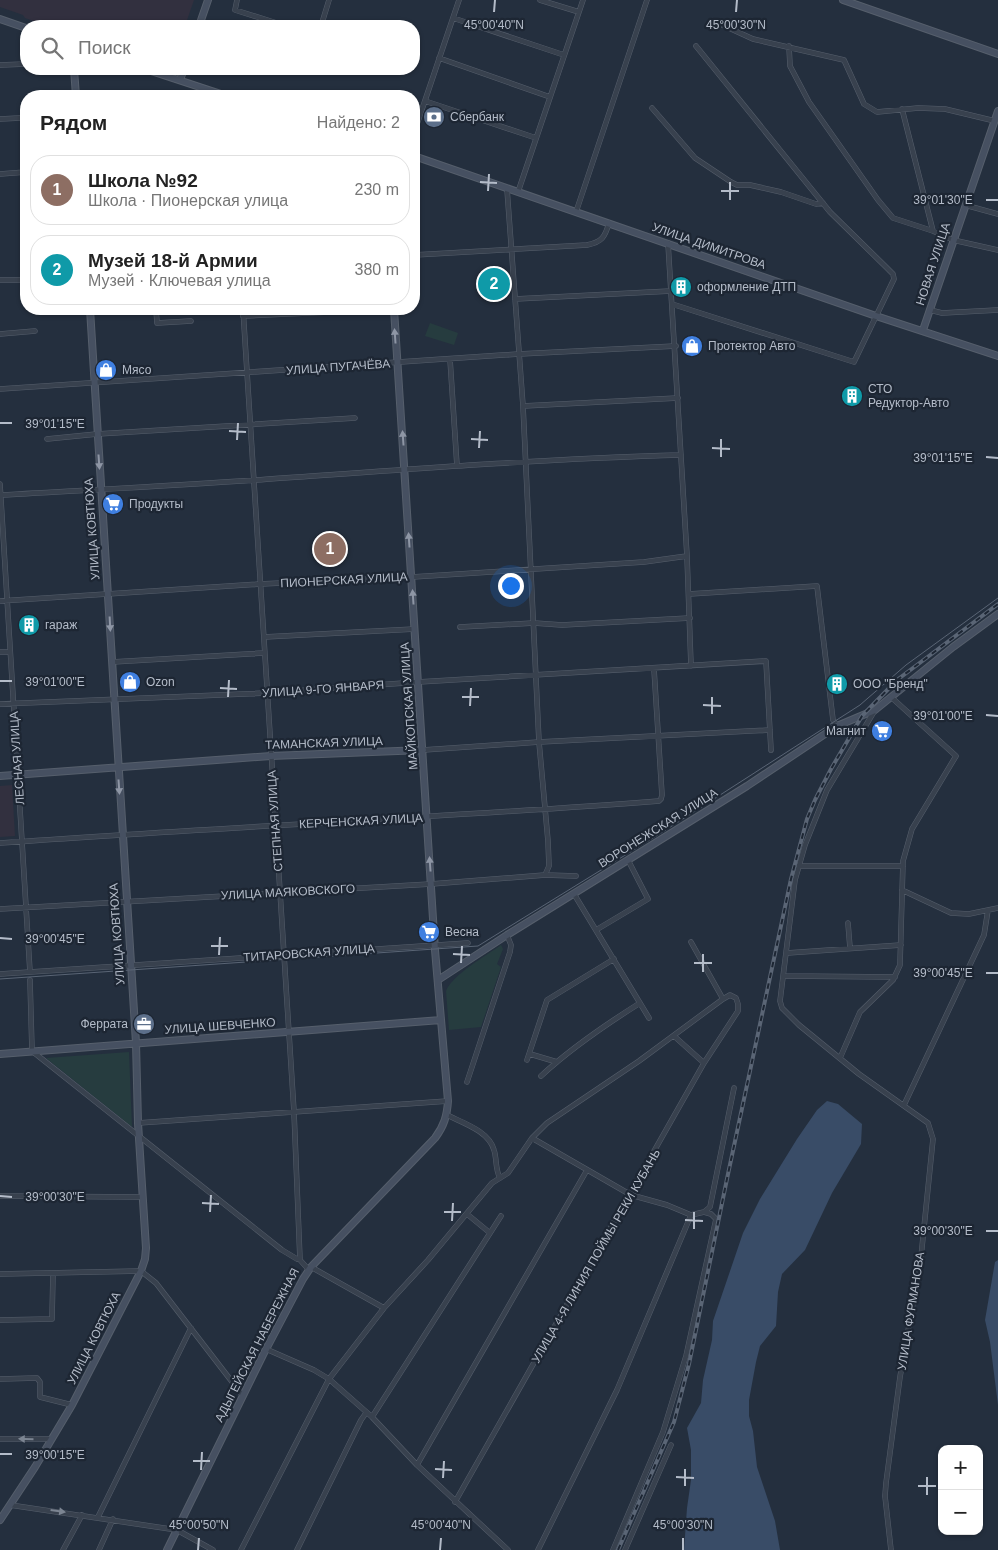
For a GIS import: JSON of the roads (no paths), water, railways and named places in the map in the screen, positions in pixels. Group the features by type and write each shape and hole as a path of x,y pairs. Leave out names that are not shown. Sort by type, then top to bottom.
{"street":[{"path":"201,20 208,0"},
{"path":"238,0 235,10 267,20"},
{"path":"323,20 329,0"},
{"path":"420,116 459,0"},
{"path":"540,0 579,12"},
{"path":"518,192 583,0"},
{"path":"576,212 647,0"},
{"path":"843,0 998,54"},
{"path":"453,18 564,55"},
{"path":"0,19 20,26"},
{"path":"718,22 753,39 844,60 864,104 877,112 902,109 945,109 995,121"},
{"path":"672,304 854,362 894,279 893,274 830,212 696,46"},
{"path":"788,46 790,66 809,102 878,200 893,218 933,231 953,240 998,250"},
{"path":"439,58 550,97"},
{"path":"0,65 20,64"},
{"path":"74,75 76,90"},
{"path":"165,75 209,90"},
{"path":"180,80 182,75"},
{"path":"425,101 536,138"},
{"path":"652,108 695,158 731,182 737,185 750,185 781,192 816,204 824,203"},
{"path":"902,109 933,231"},
{"name":"НОВАЯ УЛИЦА","path":"923,330 998,111"},
{"path":"0,120 20,118"},
{"name":"УЛИЦА ДИМИТРОВА","path":"420,158 876,316 998,356"},
{"path":"0,174 20,172"},
{"path":"507,189 523,406 539,742 548,841 549,866 545,875"},
{"path":"965,205 998,214"},
{"path":"420,255 587,245 605,238 609,223"},
{"path":"668,243 688,556 692,666"},
{"path":"0,280 20,280"},
{"path":"515,300 671,291"},
{"path":"930,310 942,313 998,310"},
{"name":"УЛИЦА КОВТЮХА","path":"0,1520 72,1404 140,1271 145,1259 146,1248 138,1122 136,1044 113,701 90,315"},
{"path":"156,315 157,323 191,321"},
{"path":"243,316 265,315"},
{"name":"МАЙКОПСКАЯ УЛИЦА","path":"394,315 435,946 448,1101"},
{"name":"СТЕПНАЯ УЛИЦА","path":"243,316 294,1112 300,1260 310,1268"},
{"path":"0,334 35,331"},
{"name":"УЛИЦА ПУГАЧЁВА","path":"0,389 246,374 519,354 676,346"},
{"path":"450,359 457,466"},
{"path":"523,406 678,398"},
{"path":"47,439 97,434 355,418"},
{"path":"0,495 615,456 682,455"},
{"name":"ЛЕСНАЯ УЛИЦА","path":"0,484 30,972"},
{"name":"ПИОНЕРСКАЯ УЛИЦА","path":"0,601 644,562 688,556"},
{"path":"689,594 817,586 833,720 837,726"},
{"name":"ВОРОНЕЖСКАЯ УЛИЦА","path":"438,980 747,786 837,726 875,710 998,614"},
{"path":"460,626 534,623 562,625 690,618"},
{"path":"264,637 415,629"},
{"path":"0,652 10,652"},
{"path":"112,662 264,653"},
{"name":"УЛИЦА 9-ГО ЯНВАРЯ","path":"0,704 113,701 267,693 418,682 766,662 770,730"},
{"path":"654,669 657,736"},
{"path":"840,1058 860,1012 893,980 900,966 903,866 912,829 956,756 891,697"},
{"path":"875,710 821,803 805,845 795,880 784,976 895,976"},
{"path":"770,730 771,750"},
{"name":"ТАМАНСКАЯ УЛИЦА","path":"0,776 118,769 271,756 423,750 770,730"},
{"name":"КЕРЧЕНСКАЯ УЛИЦА","path":"0,843 122,834 544,810 659,801 661,799 657,736"},
{"path":"596,930 648,899 628,860"},
{"path":"799,866 903,866"},
{"name":"УЛИЦА МАЯКОВСКОГО","path":"0,909 431,884 545,875 576,876"},
{"path":"902,890 951,913 969,914 998,908"},
{"path":"574,894 649,1018"},
{"path":"904,1105 984,934 988,910"},
{"path":"848,923 850,948"},
{"path":"467,1082 510,952 507,935"},
{"path":"242,1550 329,1380 384,1308 467,1214 492,1182 508,1174 532,1138 547,1123 674,1036 723,999 691,942"},
{"name":"ТИТАРОВСКАЯ УЛИЦА","path":"0,974 468,944"},
{"path":"787,953 901,945"},
{"path":"527,1060 548,1000 614,959"},
{"name":"УЛИЦА ФУРМАНОВА","path":"784,976 780,1001 782,1008 792,1020 859,1074 928,1123 932,1139 921,1257 900,1377 886,1483 885,1496 891,1550"},
{"path":"30,980 32,1051 282,1250 297,1259"},
{"name":"УЛИЦА 4-Я ЛИНИЯ ПОЙМЫ РЕКИ КУБАНЬ","path":"455,1502 704,1064 738,1011 736,998 730,995 723,999"},
{"path":"541,1076 591,1034 640,1003"},
{"name":"УЛИЦА ШЕВЧЕНКО","path":"0,1054 441,1020"},
{"path":"674,1036 704,1064"},
{"path":"530,1054 557,1062"},
{"path":"532,1138 631,1195 668,1205 691,1215 704,1212 710,1207 734,1088"},
{"path":"138,1122 448,1101"},
{"name":"АДЫГЕЙСКАЯ НАБЕРЕЖНАЯ","path":"167,1550 266,1350 310,1268 435,1138 444,1124 448,1101"},
{"path":"447,1115 483,1134 494,1148 497,1172 500,1178"},
{"path":"417,1465 587,1170"},
{"path":"0,1196 143,1197"},
{"path":"613,1550 663,1432 686,1356 716,1219 711,1214 704,1212"},
{"path":"467,1214 490,1233"},
{"path":"538,1550 617,1390 691,1215"},
{"path":"372,1417 500,1216"},
{"path":"310,1268 384,1308"},
{"path":"0,1274 140,1271 156,1283 243,1396"},
{"path":"0,1320 52,1319 53,1273"},
{"path":"98,1517 191,1328"},
{"path":"266,1350 314,1370 329,1380 372,1417 417,1465 508,1550"},
{"path":"0,1378 36,1378 40,1382 40,1397 72,1404"},
{"path":"297,1550 366,1413"},
{"path":"0,1439 52,1439"},
{"path":"625,1550 671,1445"},
{"path":"10,1505 177,1530 213,1550"},
{"path":"63,1550 82,1515"},
{"path":"99,1550 113,1519"}],"water":[{"path":"827,1101 838,1104 862,1124 861,1144 832,1193 805,1250 782,1274 778,1292 776,1326 760,1346 749,1400 749,1416 753,1431 757,1467 775,1521 780,1550 684,1550 691,1480 691,1450 687,1428 701,1403 703,1380 712,1340 713,1321 743,1233 760,1199 797,1139 817,1110"},
{"path":"998,1260 998,1405 990,1342 985,1320 995,1262"}],"tram line":[{"path":"0,979 478,946 661,833 860,705 906,665 998,598"}],"railway":[{"path":"618,1550 674,1422 689,1364 791,879 807,819 831,769 862,716 897,680 998,604"}],"place":[{"name":"Сбербанк","path":"434,117"},
{"name":"Музей 18-й Армии","path":"494,284"},
{"name":"оформление ДТП","path":"681,287"},
{"name":"Протектор Авто","path":"692,346"},
{"name":"Мясо","path":"106,370"},
{"name":"СТО Редуктор-Авто","path":"852,396"},
{"name":"Продукты","path":"113,504"},
{"name":"Школа №92","path":"330,549"},
{"name":"гараж","path":"29,625"},
{"name":"Ozon","path":"130,682"},
{"name":"ООО \"Бренд\"","path":"837,684"},
{"name":"Магнит","path":"882,731"},
{"name":"Весна","path":"429,932"},
{"name":"Феррата","path":"144,1024"}]}
